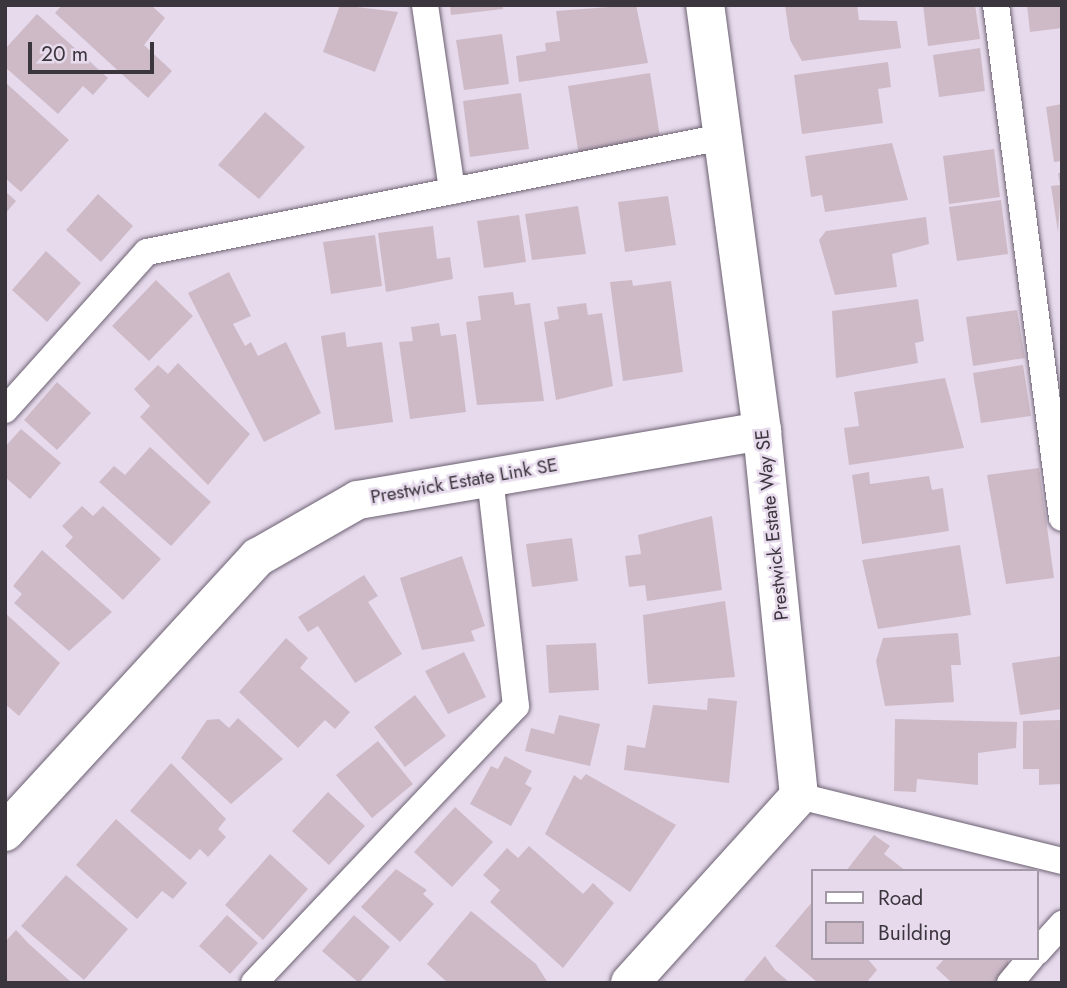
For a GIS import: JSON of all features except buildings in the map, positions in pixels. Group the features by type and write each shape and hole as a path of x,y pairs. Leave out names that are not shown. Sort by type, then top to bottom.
{"street":[{"name":"Prestwick Estate Way SE","path":"705,5 762,430 799,796"},
{"name":"Prestwick Estate Link SE","path":"5,832 258,557 358,500 762,430"},
{"path":"630,983 799,796"}],"lane":[{"path":"425,5 452,191"},
{"path":"996,5 1062,518"},
{"path":"5,410 146,252 722,138"},
{"path":"254,983 516,706 489,477"},
{"path":"799,796 1062,861"},
{"path":"1039,950 1062,924"},
{"path":"1010,983 1029,960"}]}
